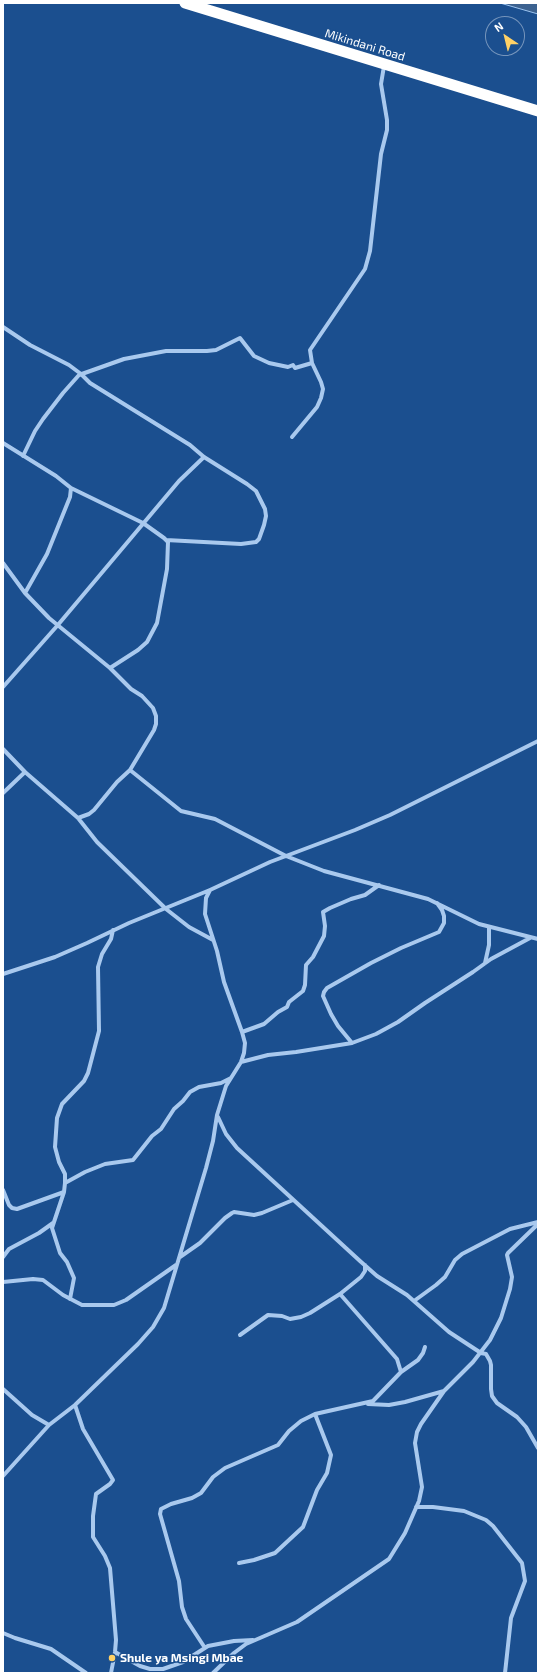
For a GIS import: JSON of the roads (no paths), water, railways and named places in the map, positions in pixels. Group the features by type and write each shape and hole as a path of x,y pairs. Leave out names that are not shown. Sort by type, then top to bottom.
{"highway":[{"name":"Mikindani Road","path":"185,3 538,111"}],"street":[{"path":"292,437 316,407 321,398 322,382 312,363 310,350 353,289 364,269 370,251 381,154 387,120 381,84 384,64"},
{"path":"3,327 30,345 51,355 81,374 90,384 190,445 204,457 256,491 267,513 259,539 256,542 241,544 166,540 143,524 71,488 56,476 4,444"},
{"path":"22,456 43,419 71,383 81,374 124,359 153,353 216,350 240,338 254,356 269,363 288,367 293,365 295,368 312,363"},
{"path":"3,687 57,626 179,481 204,457"},
{"path":"25,593 46,554 70,497 71,488"},
{"path":"110,668 138,650 147,642 157,623 167,569 168,542 166,540"},
{"path":"3,563 25,593 57,626 110,668 125,684 142,696 153,708 157,719 154,730 130,770 117,782 94,810 89,814 78,818"},
{"path":"3,974 55,957 129,922 166,909 286,856 390,815 538,741"},
{"path":"3,749 25,772 78,818 97,842 166,909 189,927 213,940"},
{"path":"130,770 181,811 215,819 286,856 324,871 436,902 479,924 538,939"},
{"path":"3,793 25,772"},
{"path":"242,1032 264,1024 287,1006 302,991 306,981 306,965 313,957 324,936 324,912 351,899 365,896 379,885"},
{"path":"3,1476 49,1425 75,1406 125,1358 153,1327 164,1308 210,1154 217,1115 226,1086 242,1062 244,1053 242,1032 224,982 205,914 206,898 210,890"},
{"path":"352,1043 338,1026 331,1014 323,996 324,992 331,985 371,963 401,948 439,932 444,923 444,916 442,910 436,902"},
{"path":"485,963 489,945 489,927"},
{"path":"70,1299 74,1278 67,1262 59,1250 53,1232 53,1223 64,1192 65,1183 65,1174 59,1162 55,1147 57,1118 62,1104 84,1081 88,1073 97,1041 100,1021 98,967 102,954 111,939 113,930"},
{"path":"242,1062 264,1056 352,1043 376,1034 398,1022 485,963 530,938"},
{"path":"65,1183 85,1172 105,1164 133,1160 152,1136 161,1129 174,1109 184,1101 190,1092 199,1087 221,1083 231,1077"},
{"path":"217,1115 226,1134 237,1148 377,1276 414,1300 449,1332 481,1353 486,1354 490,1361 492,1396 497,1403 517,1417 526,1427 538,1448"},
{"path":"3,1190 12,1208 18,1209 64,1192"},
{"path":"180,1257 200,1243 232,1213 262,1213 293,1200"},
{"path":"3,1256 9,1248 39,1233 53,1223"},
{"path":"414,1300 436,1286 445,1277 455,1260 462,1254 510,1229 538,1223"},
{"path":"213,1673 234,1653 255,1640 297,1622 385,1562 394,1552 416,1507 422,1487 416,1437 421,1424 444,1391 473,1362 490,1340 501,1318 510,1289 512,1277 506,1255 538,1223"},
{"path":"3,1282 33,1279 43,1280 70,1299 82,1305 114,1305 126,1300 148,1286 176,1264"},
{"path":"240,1335 264,1317 274,1315 290,1319 301,1317 340,1294 361,1277 365,1271 365,1265"},
{"path":"340,1294 398,1359 401,1372"},
{"path":"205,1648 186,1619 182,1607 179,1581 160,1511 171,1504 192,1498 201,1493 213,1477 226,1468 278,1445 293,1427 315,1414 340,1407 366,1403 376,1399 401,1372 418,1360 425,1347"},
{"path":"3,1389 32,1415 49,1425"},
{"path":"366,1403 389,1405 444,1391"},
{"path":"75,1406 80,1423 113,1480 96,1494 92,1516 93,1537 106,1556 110,1568 116,1628 115,1652 110,1673"},
{"path":"239,1563 275,1553 303,1527 317,1490 327,1473 330,1459 330,1452 315,1414"},
{"path":"416,1507 433,1506 464,1511 486,1520 493,1526 522,1564 525,1572 525,1581 511,1618 505,1673"},
{"path":"3,1633 51,1649 86,1673"},
{"path":"115,1652 140,1666 150,1669 163,1669 183,1662 205,1648 234,1641 255,1640"}],"water":[{"path":"500,3 538,3 538,14"}],"place":[{"name":"Shule ya Msingi Mbae","path":"112,1658"}]}
